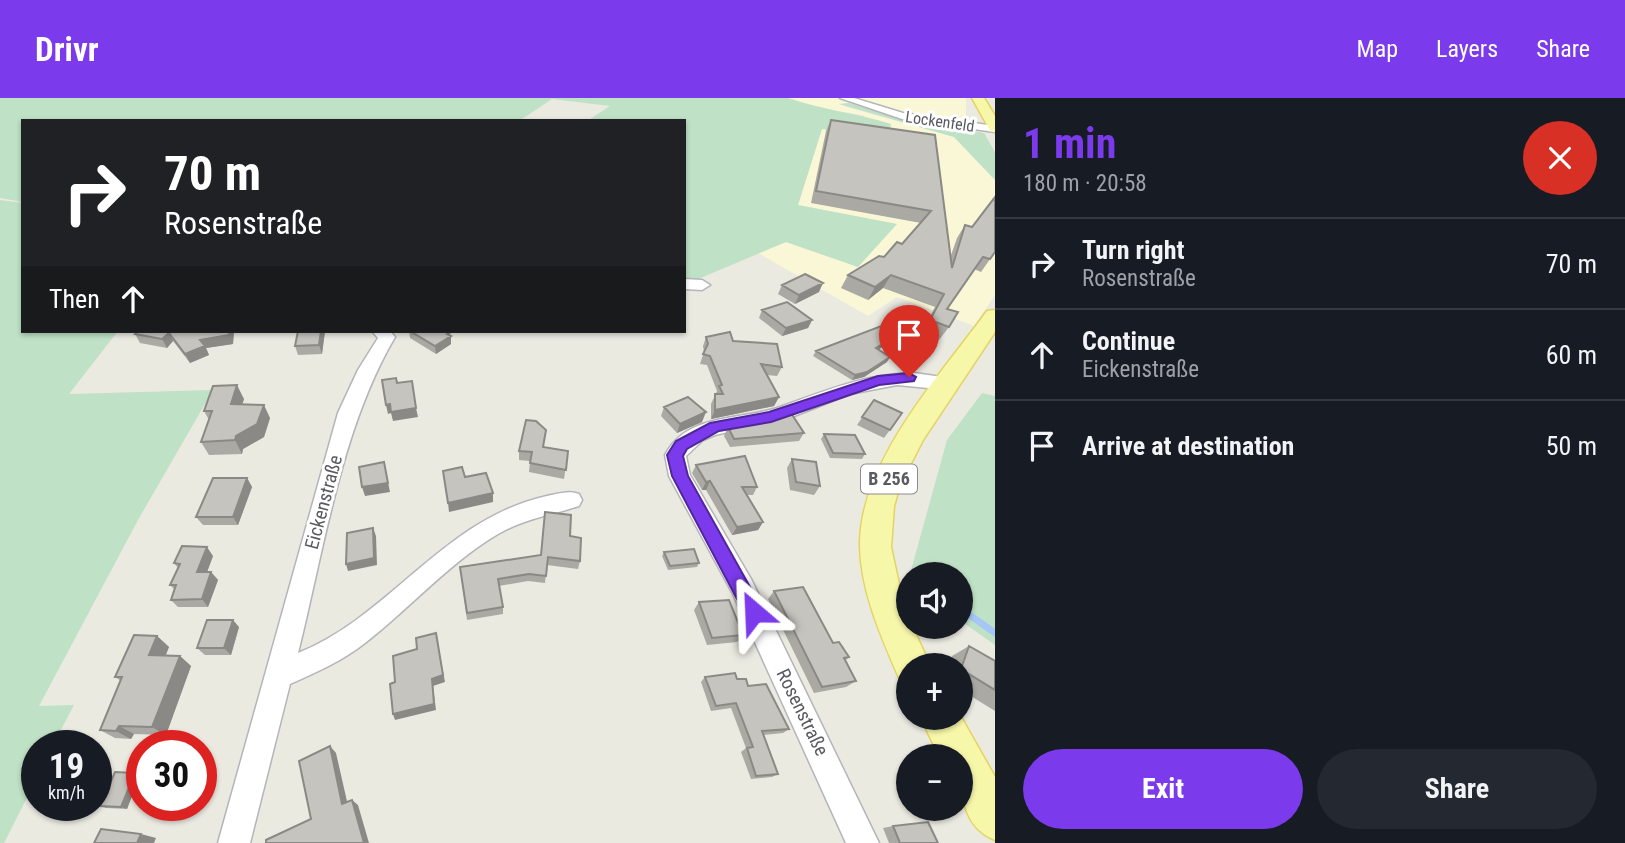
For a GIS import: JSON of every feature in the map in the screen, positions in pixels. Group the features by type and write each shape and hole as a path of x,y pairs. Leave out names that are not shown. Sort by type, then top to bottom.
{"main road":[{"path":"978,98 995,128"},
{"name":"B 256","path":"907,653 880,586 879,508 889,478 904,450 995,316"},
{"path":"947,730 995,819"}],"street":[{"name":"Lockenfeld","path":"845,98 884,112 995,128"},
{"path":"686,284 702,285"},
{"name":"Eickenstraße","path":"234,843 348,413 366,370 388,333"},
{"name":"Rosenstraße","path":"863,843 742,587 676,467 675,455 682,445 695,435 715,426 790,411 811,401 878,380 920,378 949,384"},
{"path":"278,675 303,668 324,656 452,552 513,516 544,503 571,500"}],"shaded area":[{"path":"788,98 966,98 966,118 977,130 889,115 849,103 843,106 954,137 995,180 995,295 974,326 897,297 868,316 758,253 786,242 858,267 896,224 798,205 822,129 888,139 863,115 816,108"}],"green space":[{"path":"0,98 788,98 891,124 889,139 822,129 798,205 897,224 858,267 786,242 686,284 686,119 590,119 610,106 552,99 522,119 21,119 21,202 0,198"},
{"path":"849,103 889,115 984,133 995,152 995,180 954,137 839,104"},
{"path":"0,200 21,203 21,333 116,333 69,394 213,390 138,520 39,706 74,705 61,730 21,730 21,810 4,843 0,843"},
{"path":"982,393 995,396 995,645 973,629 973,562 913,562 947,440"}],"building":[{"path":"831,120 935,135 952,268 965,225 972,227 995,197 995,252 990,259 983,257 947,309 958,312 949,327 930,320 944,294 891,275 875,287 848,275 879,256 884,257 897,242 902,244 931,211 816,191"},
{"path":"805,274 823,283 799,295 782,285"},
{"path":"787,302 812,320 786,328 762,310"},
{"path":"889,323 904,331 876,348 890,357 867,372 855,375 816,351"},
{"path":"730,332 733,341 777,344 782,367 761,364 779,397 715,410 715,394 723,394 719,386 722,385 710,356 703,354 708,344 706,337"},
{"path":"136,333 169,333 162,339"},
{"path":"169,333 230,333 200,340 205,346 185,354"},
{"path":"298,333 321,333 319,345 295,346"},
{"path":"413,333 448,333 451,336 435,346"},
{"path":"396,378 397,383 412,381 416,408 391,412 390,404 386,405 382,380"},
{"path":"237,385 231,404 264,405 257,424 236,436 235,440 201,442 212,411 204,411 213,386"},
{"path":"688,397 706,412 680,424 664,407"},
{"path":"874,400 902,413 890,430 862,417"},
{"path":"791,413 804,433 734,439 728,427"},
{"path":"526,420 536,421 546,430 543,447 568,451 566,470 530,463 532,452 519,451"},
{"path":"824,434 855,435 865,454 833,453"},
{"path":"745,456 757,487 742,487 763,522 737,527 710,481 706,482 696,465"},
{"path":"792,459 816,462 820,486 796,482"},
{"path":"384,462 388,483 362,487 359,467"},
{"path":"462,467 465,477 486,473 493,493 448,503 443,471"},
{"path":"213,478 247,478 233,517 196,517"},
{"path":"545,512 571,515 570,536 581,538 580,561 548,557 546,576 529,574 498,579 503,607 467,613 460,567 541,555"},
{"path":"373,528 374,558 346,564 347,533"},
{"path":"182,546 207,547 197,572 211,572 202,599 171,600 176,585 170,585 180,564 174,563"},
{"path":"694,549 699,563 670,566 664,552"},
{"path":"803,587 833,643 839,642 849,657 844,658 856,681 822,687 774,591"},
{"path":"729,600 743,635 712,638 699,602"},
{"path":"207,620 233,620 224,648 197,648"},
{"path":"436,633 443,675 432,679 434,704 393,714 390,684 395,682 393,656 417,649 416,638"},
{"path":"134,635 157,636 149,655 180,656 152,727 119,726 116,731 100,730 122,677 115,677"},
{"path":"969,646 995,661 995,690 973,676 973,653 967,653"},
{"path":"735,673 737,679 746,679 748,686 766,684 789,729 762,731 778,774 756,776 747,748 753,747 736,703 716,706 705,677"},
{"path":"330,746 342,804 352,800 364,843 266,843 266,840 311,819 299,761"},
{"path":"115,772 126,773 126,795 121,807 112,807 112,779"},
{"path":"928,822 938,843 900,843 893,826"},
{"path":"101,829 141,834 137,843 94,843"}],"waterway":[{"path":"973,617 995,633"}],"route":[{"path":"754,612 680,476 675,455 682,445 695,435 715,426 771,417 878,380 909,377"}]}
